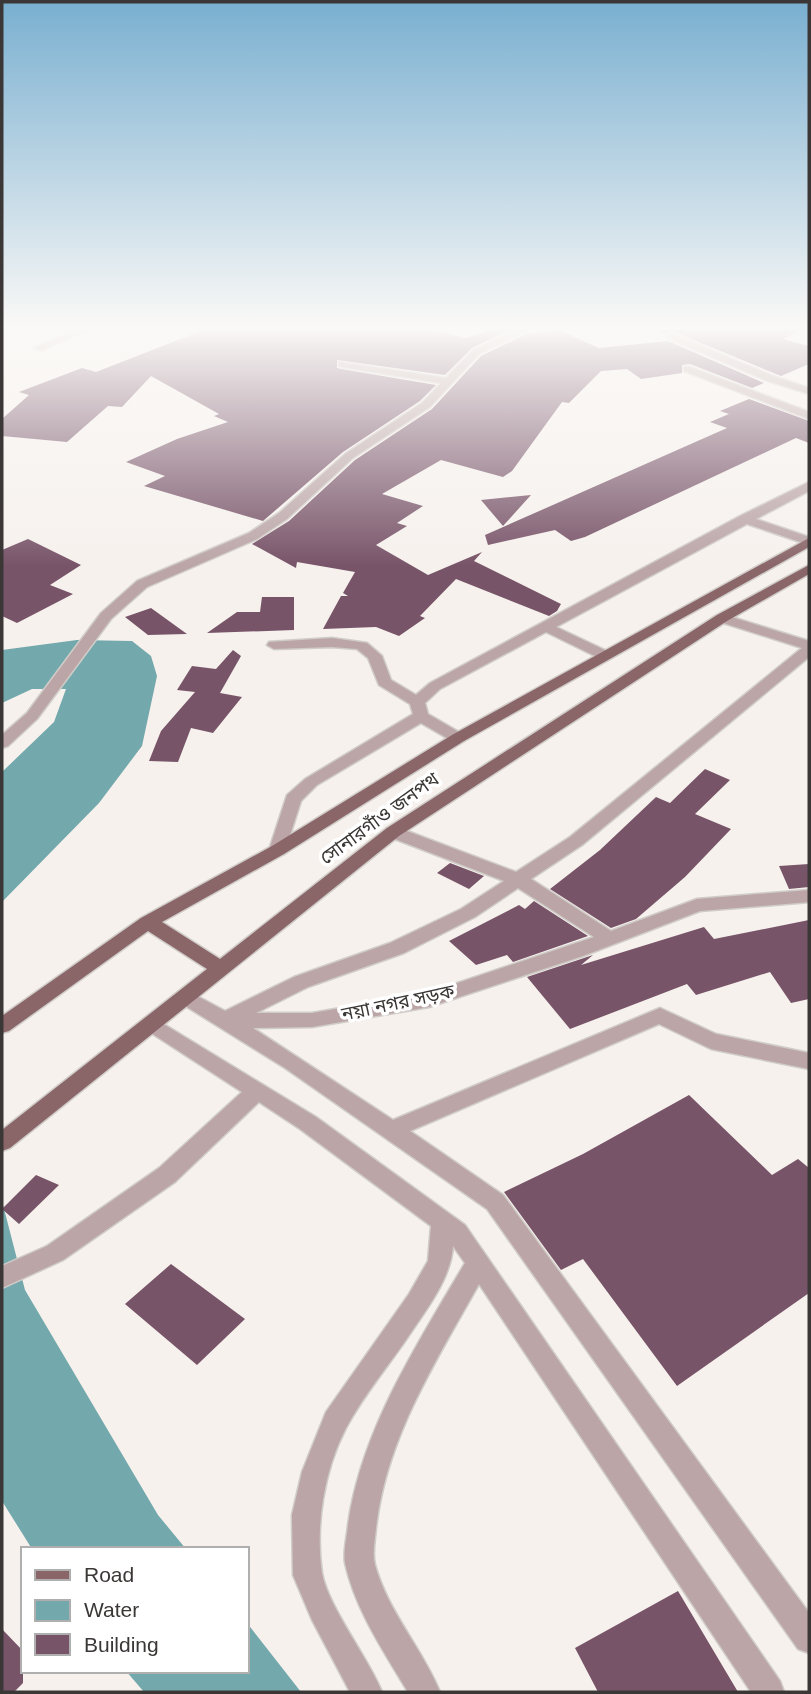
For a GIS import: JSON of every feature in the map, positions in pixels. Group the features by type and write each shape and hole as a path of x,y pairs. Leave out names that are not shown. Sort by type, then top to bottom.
{"main road":[{"name":"সোনারগাঁও জনপথ","path":"2,1026 148,922 278,850 458,738 809,541"},
{"name":"সোনারগাঁও জনপথ","path":"2,1142 393,832 722,618 809,569"},
{"path":"148,922 222,969"}],"street":[{"path":"2,743 32,716 106,616 142,584 253,536 282,516 330,471 422,408"},
{"path":"788,408 809,416"},
{"path":"278,850 293,799 311,782 419,709 435,686 809,486"},
{"path":"744,519 809,541"},
{"path":"722,618 809,648"},
{"path":"546,627 604,655"},
{"path":"274,645 349,643 363,646 380,662 384,682 458,738"},
{"path":"223,1021 302,982 397,948 468,913 576,841 809,648"},
{"path":"393,832 519,880 609,938"},
{"name":"নয়া নগর সড়ক","path":"223,1021 312,1020 429,1000 697,905 809,896"},
{"path":"186,997 292,1062 495,1202 809,1638"},
{"path":"391,1130 660,1015 711,1041 809,1061"},
{"path":"152,1024 309,1122 457,1231 769,1692"},
{"path":"4,1277 55,1253 167,1175 258,1090"},
{"path":"367,1692 322,1610 308,1575 306,1515 316,1472 335,1422 418,1302 440,1262 443,1222"},
{"path":"425,1692 382,1618 360,1561 361,1516 401,1400 478,1264"}],"water":[{"path":"77,640 132,641 151,656 157,676 142,746 99,803 2,902 2,772 54,722 66,689 32,689 2,703 2,650"},
{"path":"2,1201 25,1290 158,1515 184,1547 31,1547 2,1501"},
{"path":"248,1624 301,1692 144,1692 128,1673 248,1673"}],"building":[{"path":"14,408 106,408 67,442 2,436 2,419"},
{"path":"208,408 409,408 343,452 263,521 144,486 165,476 126,462 177,439 228,422 214,416 219,414"},
{"path":"558,408 512,471 503,477 441,460 382,494 423,506 397,523 407,526 376,545 428,575 482,552 474,561 561,604 557,611 549,616 456,579 420,616 425,618 399,636 376,627 323,629 341,596 348,596 343,593 355,572 297,562 296,568 252,544 289,521 355,460 432,409"},
{"path":"727,408 774,408 809,421 809,443 796,438 585,537 571,541 555,530 488,545 485,535 727,428 710,422 729,414 720,411"},
{"path":"531,495 503,526 481,500"},
{"path":"28,539 81,565 50,585 73,594 17,623 2,616 2,550"},
{"path":"262,597 294,597 294,630 207,633 237,612 260,612"},
{"path":"151,608 187,634 148,635 125,617"},
{"path":"233,650 241,656 220,693 242,697 213,733 191,728 178,762 149,761 161,731 195,692 177,690 192,666 216,669"},
{"path":"705,769 730,780 695,814 731,829 685,877 636,919 611,928 550,889 600,850 656,797 670,803"},
{"path":"450,863 484,876 469,889 437,873"},
{"path":"809,864 809,887 789,889 779,866"},
{"path":"534,901 588,936 513,962 507,955 476,965 449,941 519,905 525,909"},
{"path":"809,920 809,999 791,1003 770,972 696,995 687,984 570,1029 527,977 593,955 581,965 704,927 714,939"},
{"path":"689,1095 772,1175 798,1159 809,1168 809,1293 677,1386 583,1259 561,1270 504,1192 583,1154"},
{"path":"36,1175 59,1185 19,1224 2,1209"},
{"path":"171,1264 245,1319 197,1365 125,1304"},
{"path":"678,1591 738,1692 598,1692 575,1648"},
{"path":"2,1629 21,1649 23,1683 14,1692 2,1692"}]}
